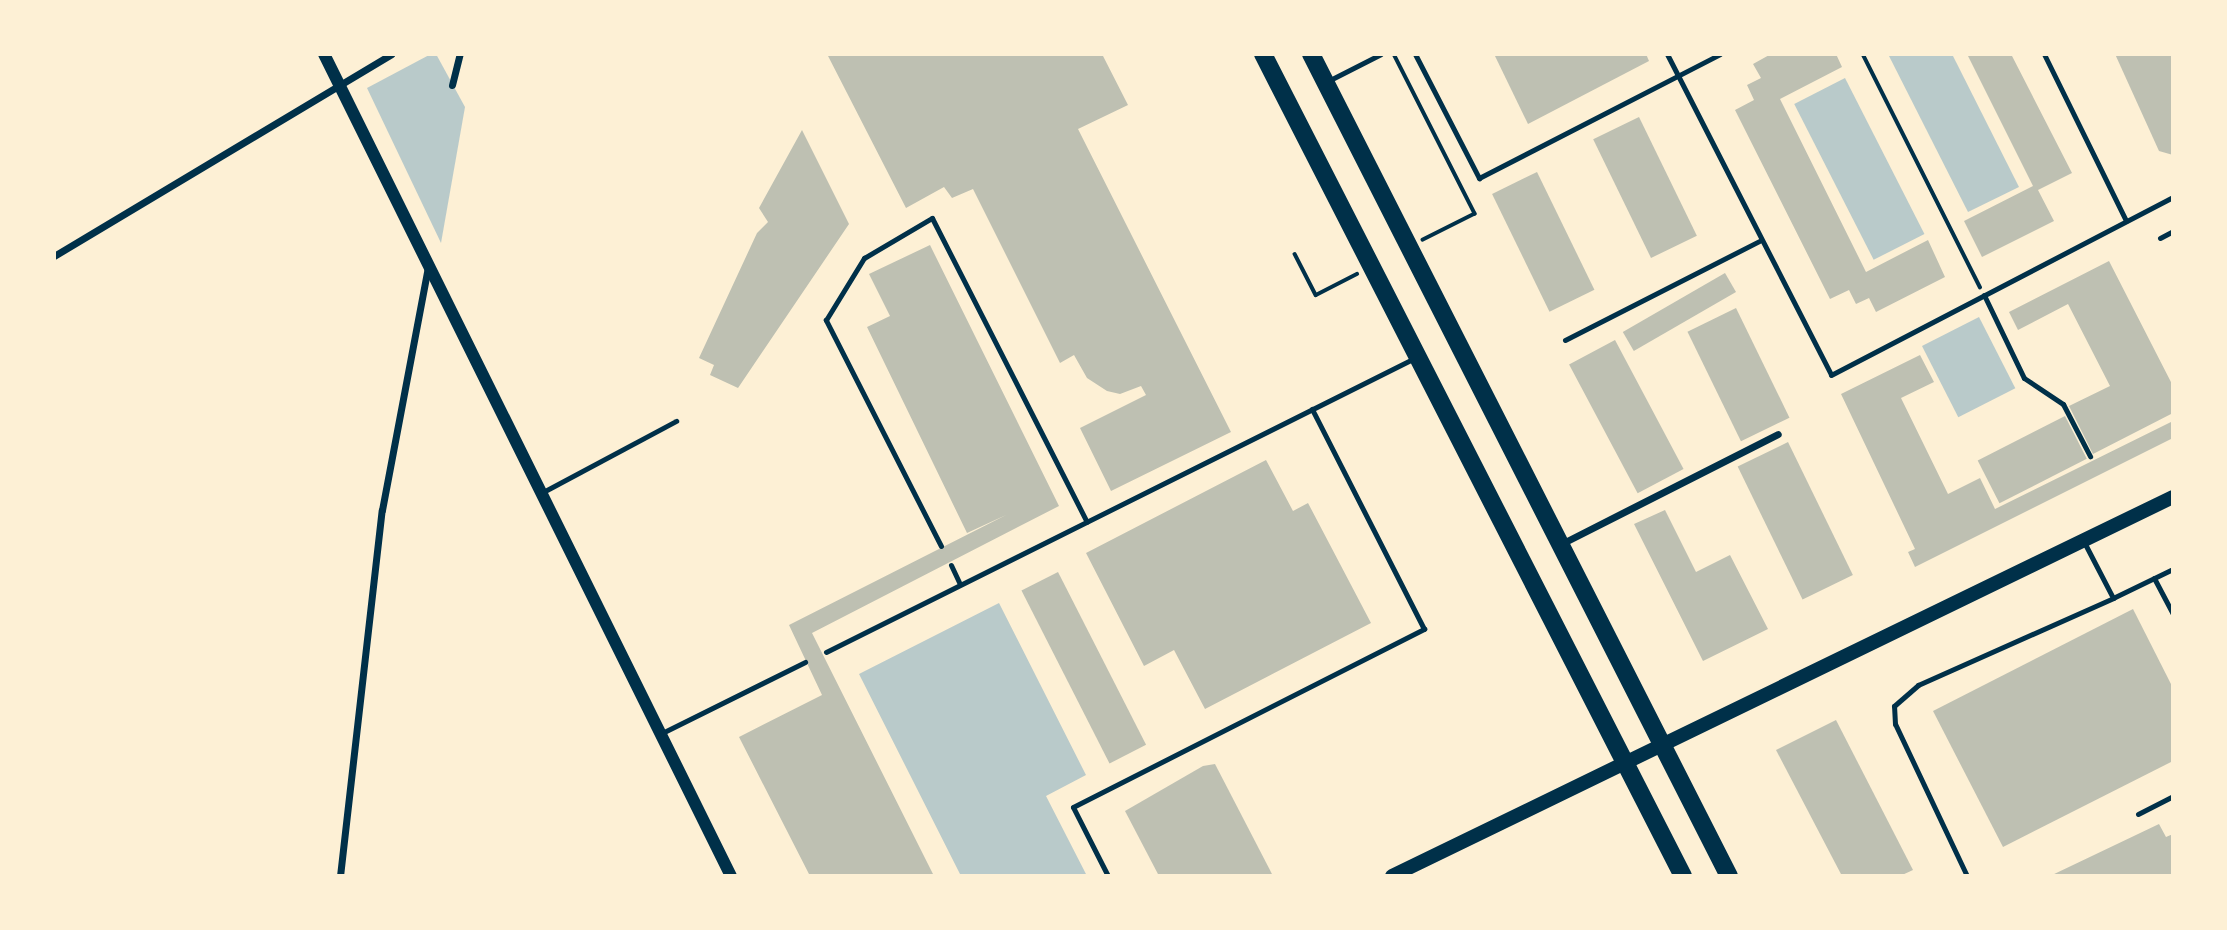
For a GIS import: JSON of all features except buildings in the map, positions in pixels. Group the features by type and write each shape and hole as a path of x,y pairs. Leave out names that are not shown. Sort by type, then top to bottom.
{"highway":[{"path":"1263,54 1682,876"},
{"path":"1311,54 1729,876"}],"main road":[{"path":"1392,876 1661,742 2173,497"}],"street":[{"path":"324,54 731,876"},
{"path":"54,256 391,54"},
{"path":"452,85 460,54"},
{"path":"340,876 382,510 428,267"},
{"path":"1560,544 1778,434"}],"lane":[{"path":"1326,83 1381,54"},
{"path":"1415,54 1479,178 1720,54"},
{"path":"1668,54 1831,375 2173,197"},
{"path":"2044,54 2126,221"},
{"path":"941,546 826,320 864,258 932,218 1087,522"},
{"path":"2160,238 2173,231"},
{"path":"1565,340 1761,240"},
{"path":"1984,295 2024,378 2063,404 2090,456"},
{"path":"826,652 1419,356"},
{"path":"1108,876 1073,807 1424,629 1312,409"},
{"path":"541,494 676,421"},
{"path":"2083,540 2113,598"},
{"path":"951,565 960,584"},
{"path":"1967,876 1895,724 1894,706 1918,685 2173,569"},
{"path":"2154,578 2173,614"},
{"path":"660,734 804,662"},
{"path":"2138,814 2173,796"}],"path":[{"path":"1394,54 1475,214"},
{"path":"1863,54 1984,295"},
{"path":"1295,254 1316,295"}],"shaded area":[{"path":"431,54 436,54 465,107 441,243 367,88"},
{"path":"1952,54 2019,187 1968,212 1889,56"},
{"path":"1845,78 1924,234 1874,260 1794,104"},
{"path":"1979,317 2015,388 1958,417 1922,346"},
{"path":"999,603 1086,775 1046,796 1087,876 961,876 859,674"}]}
